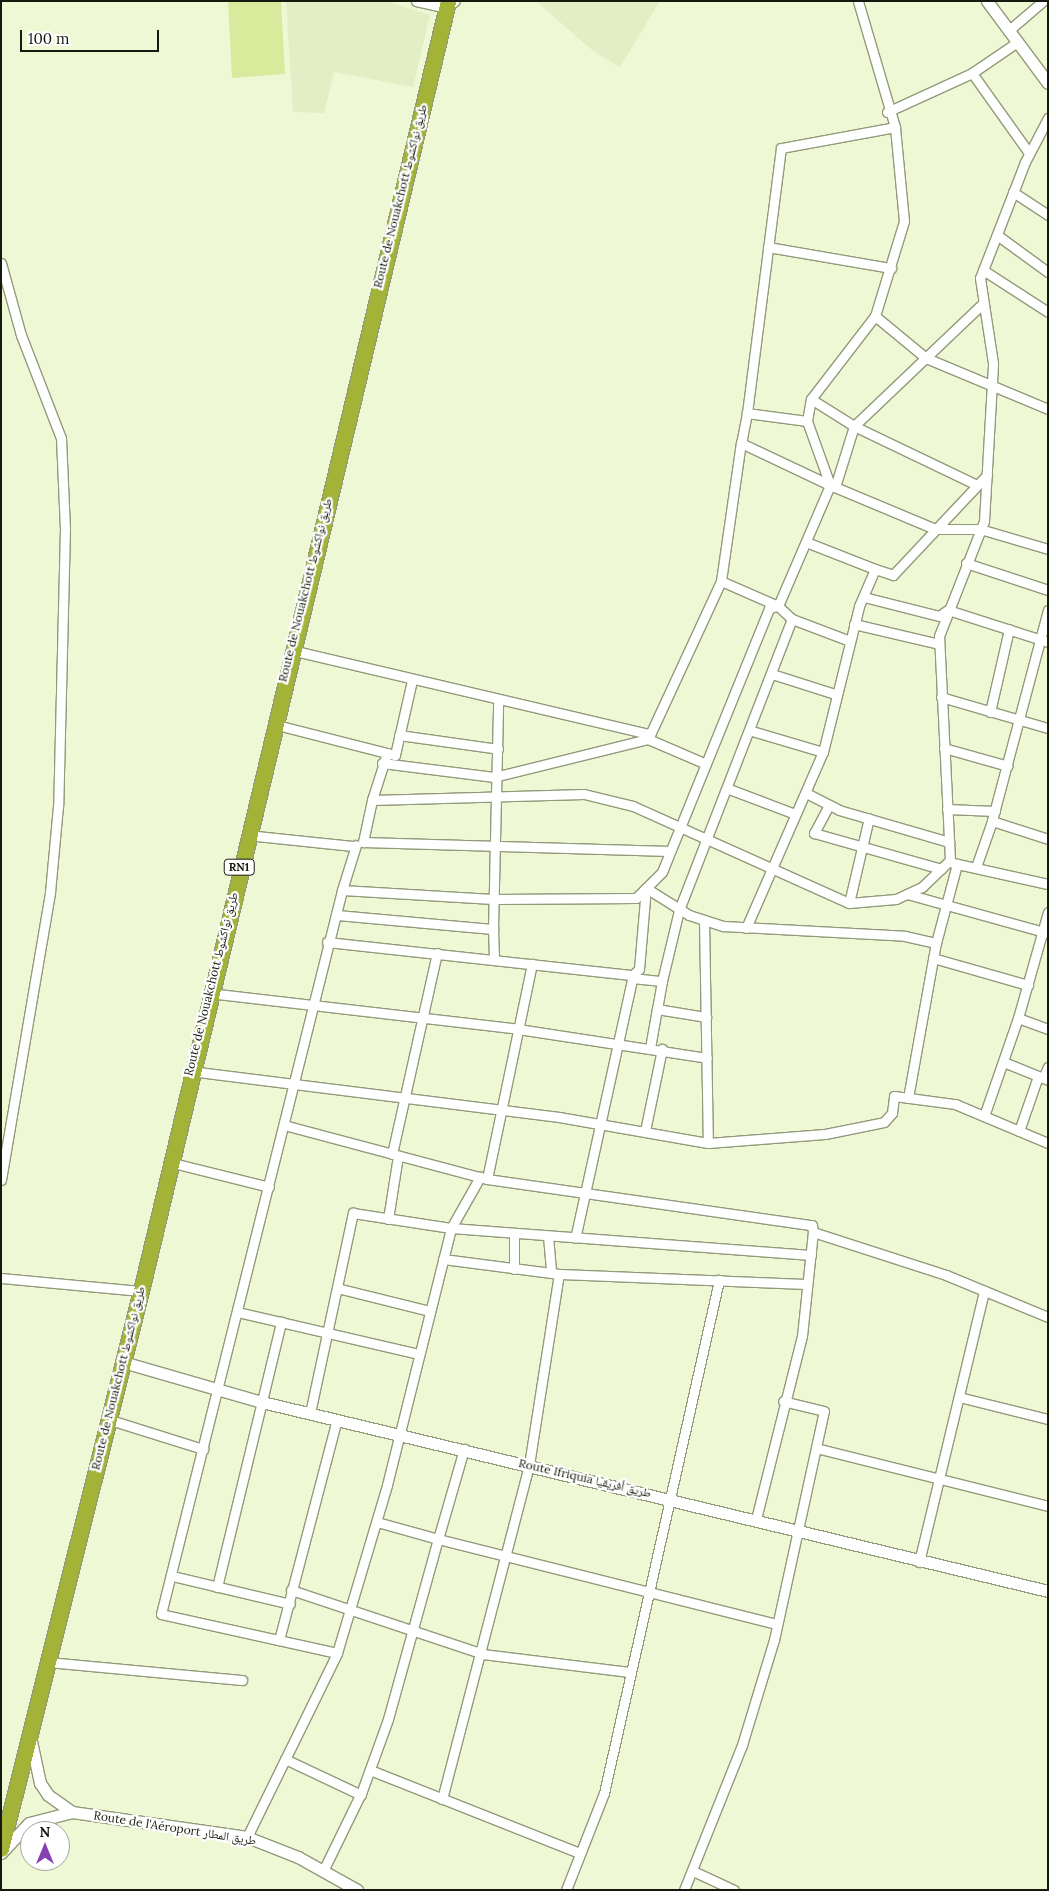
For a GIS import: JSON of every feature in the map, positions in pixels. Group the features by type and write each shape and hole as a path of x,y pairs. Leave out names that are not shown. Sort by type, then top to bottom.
{"highway":[{"name":"Route de Nouakchott طريق نواكشوط","path":"1,1851 107,1419 141,1291 190,1071 273,724 450,3"}],"street":[{"path":"416,1 450,3"},
{"path":"833,486 807,421 811,398 875,316 904,221 895,127 887,112 858,1"},
{"path":"987,1 1016,44 1048,83"},
{"path":"1008,30 1043,1"},
{"path":"887,112 972,73 1016,44"},
{"path":"972,73 1029,153"},
{"path":"372,800 584,794 633,806 681,826 774,871 849,903 896,899 907,894 944,865 949,842 939,644 948,610 980,530 987,475 993,388 983,303 983,270 1029,153 1048,118"},
{"path":"649,736 721,581 747,413 781,148 895,127"},
{"path":"1013,192 1048,215"},
{"path":"997,235 1048,272"},
{"path":"768,247 891,268"},
{"path":"1,262 21,335 61,438 65,528 58,806 50,893 1,1180"},
{"path":"983,270 1048,312"},
{"path":"778,606 833,486 854,426 983,303"},
{"path":"875,316 926,358 993,388 1048,409"},
{"path":"811,398 854,426 977,485"},
{"path":"747,413 807,421"},
{"path":"741,443 833,486 935,529 980,530 1048,549"},
{"path":"806,542 893,575 987,475"},
{"path":"966,563 1048,590"},
{"path":"746,928 774,871 795,814 823,752 835,694 854,624 875,569"},
{"path":"721,581 778,606 792,619 850,641"},
{"path":"864,596 939,616 948,610"},
{"path":"342,890 493,899 636,898 662,872 769,608 778,606"},
{"path":"948,610 1045,640"},
{"path":"976,867 996,811 1020,721 1045,640 1048,610"},
{"path":"650,1048 662,981 679,910 710,840 792,619"},
{"path":"854,624 939,644"},
{"path":"990,712 1009,629"},
{"path":"291,650 649,736 706,764"},
{"path":"772,674 835,694"},
{"path":"273,724 395,755 412,680"},
{"path":"941,697 1048,728"},
{"path":"494,960 493,899 496,797 499,776 498,700"},
{"path":"752,731 823,752"},
{"path":"399,735 498,748"},
{"path":"382,763 499,776 649,736"},
{"path":"944,748 1008,766"},
{"path":"363,842 372,800 382,763 387,753"},
{"path":"729,789 795,814"},
{"path":"806,793 828,805 949,842"},
{"path":"828,805 814,833 860,846 944,865 957,864 976,867 1048,884"},
{"path":"947,809 996,811"},
{"path":"849,903 860,846 869,818"},
{"path":"992,821 1048,839"},
{"path":"247,835 352,846 363,842 495,843 670,851"},
{"path":"337,1653 161,1614 284,1126 327,942 336,915 352,846"},
{"path":"908,1098 936,943 957,864"},
{"path":"646,888 679,910 704,920 746,928 904,936 936,943"},
{"path":"575,1238 597,1123 616,1043 633,976 639,969 646,888"},
{"path":"907,894 1046,932"},
{"path":"984,1116 1006,1063 1028,985 1046,932 1048,912"},
{"path":"336,915 493,929"},
{"path":"704,920 708,1143"},
{"path":"327,942 532,964 662,981"},
{"path":"388,1219 395,1155 437,953"},
{"path":"933,958 1028,985"},
{"path":"247,1837 337,1653 352,1608 377,1522 451,1228 483,1178 501,1109 532,964"},
{"path":"210,993 518,1029 707,1058"},
{"path":"657,1009 706,1017"},
{"path":"1018,1018 1048,1029"},
{"path":"645,1130 662,1050"},
{"path":"1006,1063 1043,1078"},
{"path":"1019,1130 1048,1067"},
{"path":"190,1071 294,1082 501,1109 645,1130 708,1143 825,1134 884,1122 892,1113 894,1096 955,1104 1048,1143"},
{"path":"284,1126 483,1178 584,1194 812,1225 811,1255 802,1336 783,1401 756,1519"},
{"path":"169,1162 269,1186"},
{"path":"310,1413 353,1213 451,1228 514,1234 811,1255"},
{"path":"813,1232 984,1291 1048,1317"},
{"path":"514,1234 514,1269"},
{"path":"442,1799 483,1654 529,1465 555,1274 548,1236"},
{"path":"443,1259 555,1274 808,1284"},
{"path":"1,1278 141,1291"},
{"path":"566,1890 604,1794 646,1594 671,1498 719,1280"},
{"path":"338,1288 430,1311"},
{"path":"919,1562 984,1291"},
{"path":"237,1312 419,1354"},
{"path":"217,1587 281,1322"},
{"name":"Route Ifriquia طريق أفريقيا","path":"123,1362 262,1402 800,1528 919,1562 1048,1591"},
{"path":"959,1397 1048,1419"},
{"path":"684,1890 742,1745 777,1624 800,1528 824,1411 783,1401"},
{"path":"107,1419 203,1449"},
{"path":"279,1640 338,1419"},
{"path":"816,1448 939,1482 1048,1506"},
{"path":"323,1871 370,1770 464,1449"},
{"path":"377,1522 506,1556 637,1586 646,1594 777,1624"},
{"path":"172,1576 290,1604"},
{"path":"291,1590 352,1608 483,1654 629,1672"},
{"path":"47,1662 242,1680"},
{"name":"Route de l'Aéroport طريق المطار","path":"30,1732 40,1783 48,1795 72,1812"},
{"path":"285,1759 360,1795"},
{"path":"370,1770 580,1853"},
{"name":"Route de l'Aéroport طريق المطار","path":"1,1851 29,1823 72,1812 247,1837 323,1871 356,1890"},
{"path":"693,1871 734,1890"}],"shaded area":[{"path":"286,1 385,1 430,15 413,87 334,72 324,113 293,112"},
{"path":"536,1 660,1 620,67 593,51"}],"green space":[{"path":"228,1 281,1 285,74 232,78"}]}
